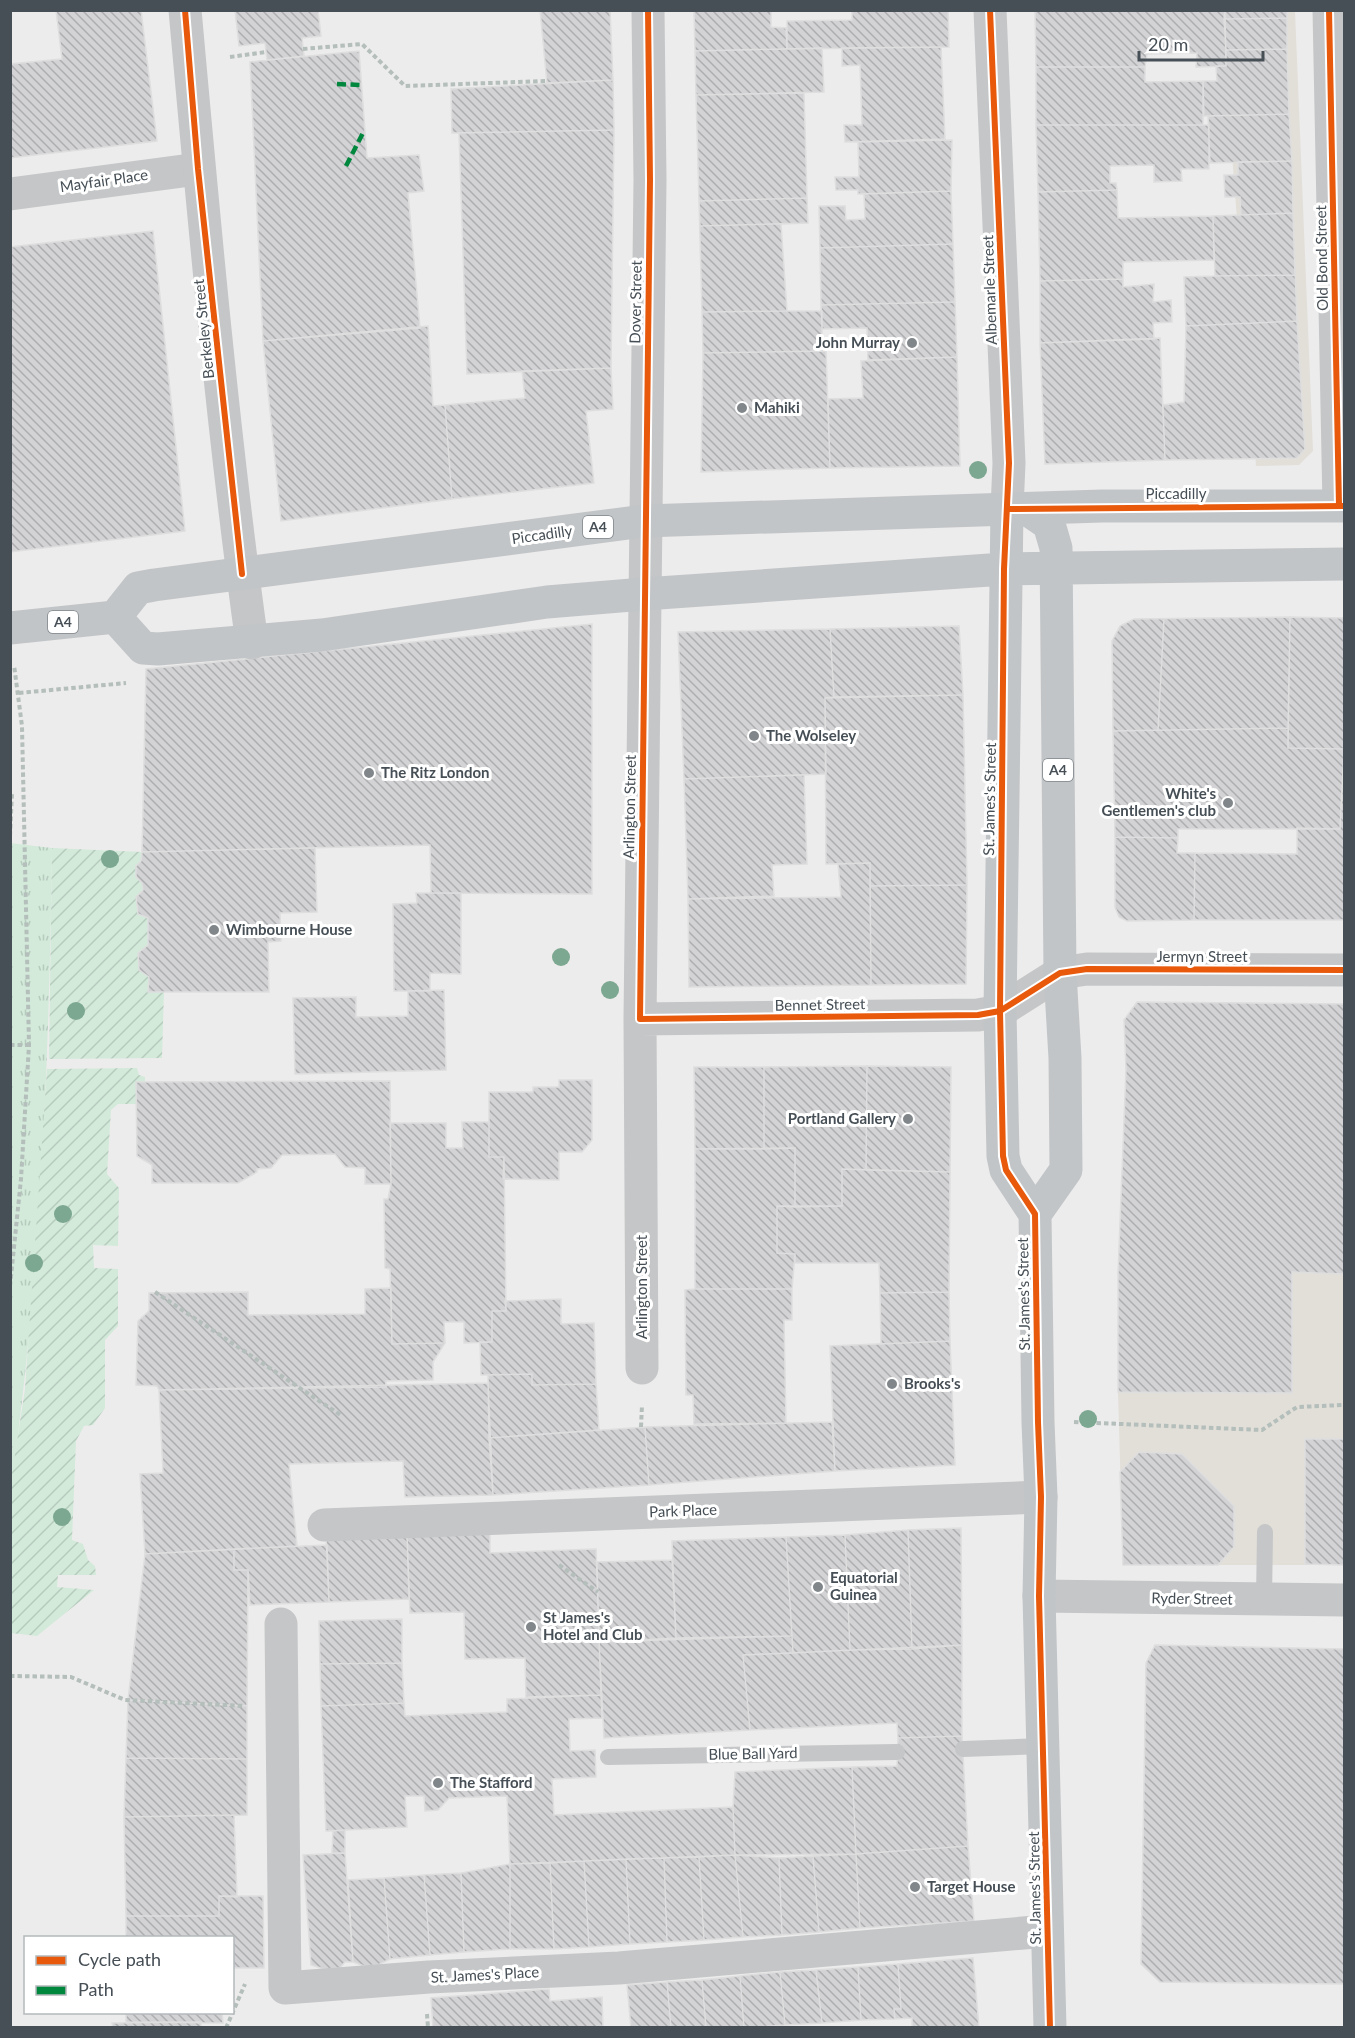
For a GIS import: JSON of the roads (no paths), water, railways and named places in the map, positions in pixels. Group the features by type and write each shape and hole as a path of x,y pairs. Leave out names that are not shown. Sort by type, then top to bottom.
{"main road":[{"name":"Piccadilly","path":"115,617 138,588 644,521 1017,509 1342,505"},
{"name":"A4","path":"1017,509 1049,524 1056,548 1057,567 1060,973 1065,1058 1066,1170 1035,1214"},
{"name":"Albemarle Street","path":"1004,569 1017,509"},
{"path":"115,617 143,648 252,643 547,602 644,594 1004,569 1344,564"},
{"name":"St. James's Street","path":"1004,569 1000,1011 1003,1156 1006,1170 1035,1214 1041,1497 1040,1596 1050,2028"},
{"name":"A4","path":"12,643 115,617"}],"street":[{"name":"Berkeley Street","path":"185,10 198,169 242,574 252,643"},
{"name":"Dover Street","path":"644,594 650,180 648,10"},
{"name":"Albemarle Street","path":"990,10 1009,463 1017,509"},
{"name":"Old Bond Street","path":"1329,10 1342,505"},
{"name":"Mayfair Place","path":"10,194 198,169"},
{"name":"Arlington Street","path":"642,1368 640,1019 644,594"},
{"name":"Jermyn Street","path":"1060,973 1114,968 1344,970"},
{"path":"1000,1011 1060,973"},
{"name":"Bennet Street","path":"640,1019 978,1015 1000,1011"},
{"name":"Park Place","path":"324,1525 1041,1497"},
{"name":"Ryder Street","path":"1040,1596 1344,1600"},
{"name":"St. James's Place","path":"281,1624 285,1988 429,1977 619,1968 1047,1931"}],"lane":[{"path":"1264,1600 1265,1532"},
{"path":"963,1749 1045,1746"},
{"name":"Blue Ball Yard","path":"608,1757 897,1752"}],"place":[{"name":"John Murray","path":"912,343"},
{"name":"Mahiki","path":"742,408"},
{"name":"The Wolseley","path":"754,736"},
{"name":"The Ritz London","path":"369,773"},
{"name":"White's Gentlemen's club","path":"1228,803"},
{"name":"Wimbourne House","path":"214,930"},
{"name":"Portland Gallery","path":"908,1119"},
{"name":"Brooks's","path":"892,1384"},
{"name":"Equatorial Guinea","path":"818,1587"},
{"name":"St James's Hotel and Club","path":"531,1627"},
{"name":"The Stafford","path":"438,1783"},
{"name":"Target House","path":"915,1887"}]}
